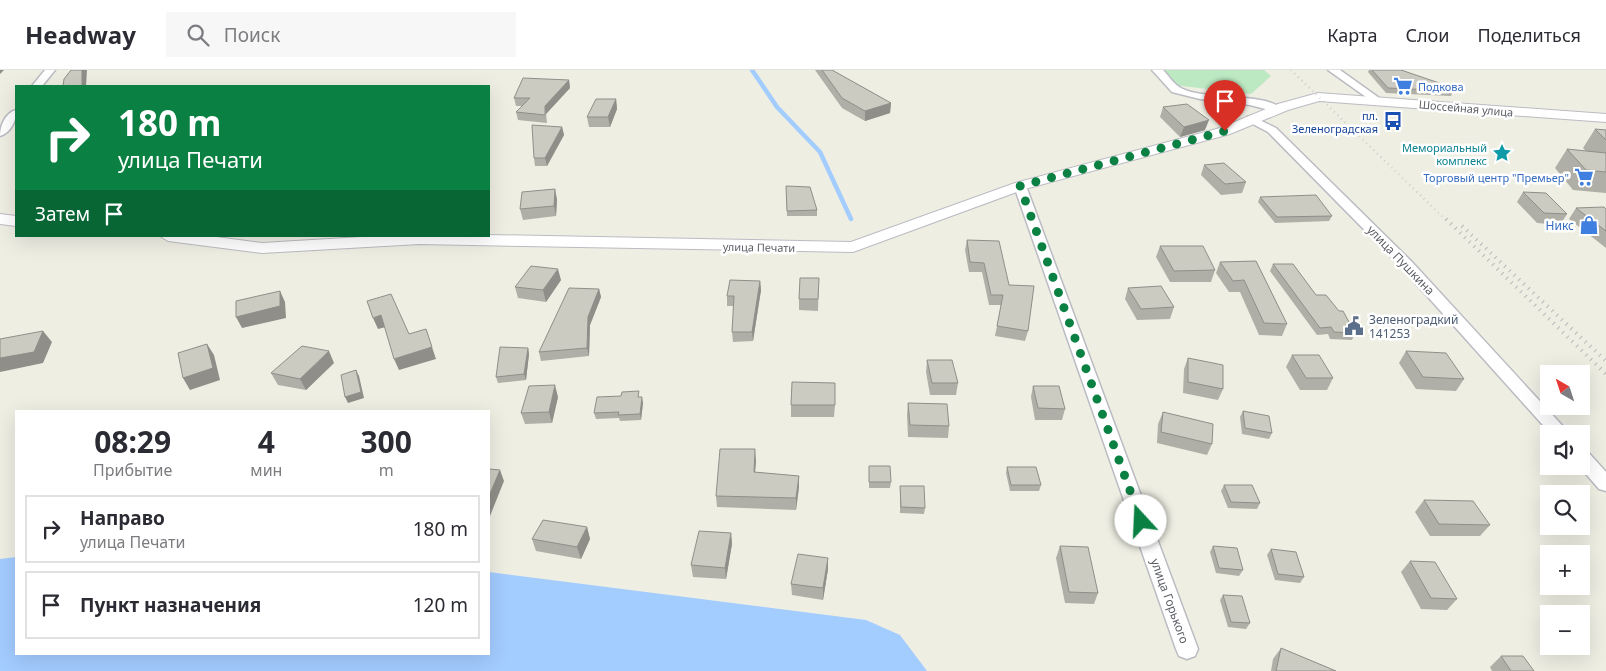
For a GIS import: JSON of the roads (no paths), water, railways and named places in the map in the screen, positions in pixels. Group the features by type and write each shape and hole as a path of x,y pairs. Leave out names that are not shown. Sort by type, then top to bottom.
{"street":[{"path":"38,85 50,70"},
{"path":"1156,70 1176,90 1200,96 1250,102 1277,109"},
{"path":"1333,70 1377,100"},
{"name":"улица Печати","path":"176,237 262,248 419,239 853,247 1020,186 1225,131 1277,109 1309,99 1326,97"},
{"name":"Шоссейная улица","path":"1326,97 1606,118"},
{"path":"0,133 15,114"},
{"name":"улица Пушкина","path":"1251,119 1272,130 1407,265 1553,425"},
{"name":"улица Горького","path":"1020,186 1187,649"},
{"path":"0,219 15,221"},
{"path":"1590,466 1606,484"}],"water":[{"path":"15,557 15,655 490,655 490,572 866,620 900,635 927,671 0,671 0,559"}],"waterway":[{"path":"752,70 777,107 820,152 851,219"}],"railway":[{"path":"1291,70 1447,221"},
{"path":"1446,219 1606,374"},
{"path":"1462,226 1606,361"}],"place":[{"name":"Подкова","path":"1403,86"},
{"name":"пл. Зеленоградская","path":"1393,121"},
{"name":"Мемориальный комплекс","path":"1502,153"},
{"name":"Торговый центр \"Премьер\"","path":"1584,177"},
{"name":"Никс","path":"1589,225"},
{"name":"Зеленоградкий 141253","path":"1354,326"}]}
